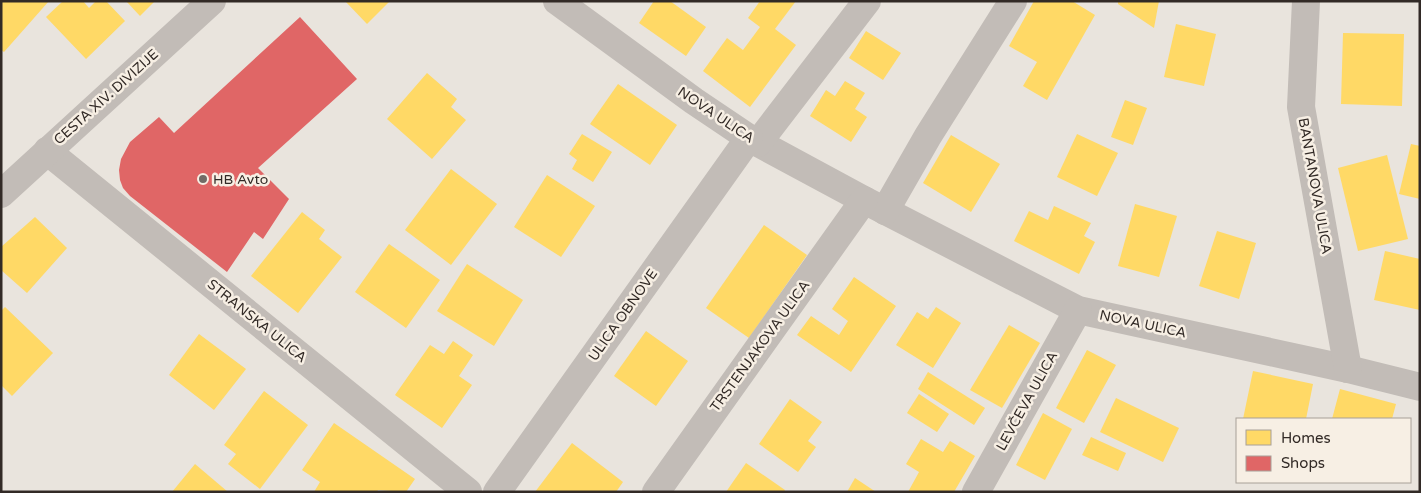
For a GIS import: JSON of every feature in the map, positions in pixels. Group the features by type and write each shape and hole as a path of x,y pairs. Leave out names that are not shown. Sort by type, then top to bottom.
{"street":[{"name":"CESTA XIV. DIVIZIJE","path":"1,194 212,1"},
{"name":"NOVA ULICA","path":"557,1 694,101 754,141 1078,310 1348,369 1420,387"},
{"name":"ULICA OBNOVE","path":"497,492 754,141 866,1"},
{"path":"875,205 928,136 1013,1"},
{"name":"BANTANOVA ULICA","path":"1306,1 1300,106 1348,369"},
{"name":"STRANSKA ULICA","path":"47,151 468,492"},
{"name":"TRSTENJAKOVA ULICA","path":"656,492 875,205"},
{"name":"LEVČEVA ULICA","path":"976,492 1078,310"}],"building: Homes":[{"path":"1,1 49,1 4,52 1,50"},
{"path":"63,1 83,1 89,8 96,1 106,1 125,21 86,59 46,17"},
{"path":"126,1 155,1 140,16"},
{"path":"345,1 390,1 367,24"},
{"path":"654,1 670,1 706,27 686,56 639,23"},
{"path":"760,1 796,1 775,29 796,45 750,107 703,71 727,38 743,50 760,27 748,18"},
{"path":"1034,1 1072,1 1095,15 1047,100 1023,86 1037,62 1009,46"},
{"path":"1118,1 1159,1 1154,28 1118,4"},
{"path":"1176,24 1216,34 1204,86 1164,77"},
{"path":"866,31 901,53 883,80 849,58"},
{"path":"1343,33 1404,34 1402,106 1341,104"},
{"path":"427,73 457,99 451,107 466,120 432,159 387,119"},
{"path":"845,81 865,93 855,109 867,117 851,142 810,116 826,90 835,96"},
{"path":"618,84 677,125 650,165 590,124"},
{"path":"1125,100 1147,108 1133,145 1111,137"},
{"path":"582,134 612,152 593,182 572,169 577,160 569,154"},
{"path":"1077,134 1118,153 1097,196 1057,177"},
{"path":"951,135 1000,164 971,212 923,183"},
{"path":"1411,144 1420,146 1420,199 1399,194"},
{"path":"1387,155 1408,239 1358,251 1338,168"},
{"path":"451,169 497,204 451,265 405,230"},
{"path":"547,175 595,206 561,257 514,227"},
{"path":"1135,204 1177,216 1159,277 1118,266"},
{"path":"1054,206 1091,223 1084,236 1095,242 1079,274 1014,241 1029,211 1048,220"},
{"path":"302,212 325,230 319,239 342,257 298,313 251,276"},
{"path":"35,217 67,248 27,293 1,270 1,247"},
{"path":"764,225 807,255 749,338 706,308"},
{"path":"1217,231 1256,243 1239,299 1199,286"},
{"path":"389,244 440,280 406,328 355,292"},
{"path":"1385,251 1420,259 1420,310 1374,300"},
{"path":"467,264 523,300 494,346 437,311"},
{"path":"854,277 896,306 851,372 797,335 811,316 839,335 848,321 832,309"},
{"path":"5,307 53,353 12,396 1,385 1,311"},
{"path":"936,307 961,323 933,368 896,345 917,312 928,319"},
{"path":"1009,325 1040,343 1002,408 970,390"},
{"path":"646,331 688,361 656,406 614,376"},
{"path":"199,334 246,369 214,410 169,375"},
{"path":"453,341 473,355 459,376 472,385 442,428 395,395 430,345 444,354"},
{"path":"1087,350 1116,365 1084,423 1056,408"},
{"path":"1253,371 1313,384 1306,418 1243,418"},
{"path":"928,372 985,408 974,425 918,389"},
{"path":"1340,389 1396,404 1392,418 1332,418"},
{"path":"264,391 308,425 260,489 228,464 236,454 224,445"},
{"path":"919,394 949,414 937,432 907,413"},
{"path":"1116,398 1179,428 1163,462 1100,432"},
{"path":"790,399 822,422 808,441 816,447 798,472 759,444"},
{"path":"1043,413 1072,429 1045,480 1016,465"},
{"path":"334,423 415,479 406,492 378,490 377,492 314,492 320,482 302,470"},
{"path":"1091,437 1126,453 1118,471 1082,455"},
{"path":"921,439 943,452 950,441 975,456 954,492 908,492 919,472 906,464"},
{"path":"572,443 623,482 616,492 535,492"},
{"path":"746,463 785,490 784,492 726,492"},
{"path":"195,464 228,492 172,492"},
{"path":"855,478 876,492 847,492"}],"building: Shops":[{"path":"300,17 357,79 258,168 289,199 263,239 254,232 227,272 130,196 123,188 120,180 121,159 130,142 159,117 174,133"}],"place":[{"name":"HB Avto","path":"203,179"}]}
